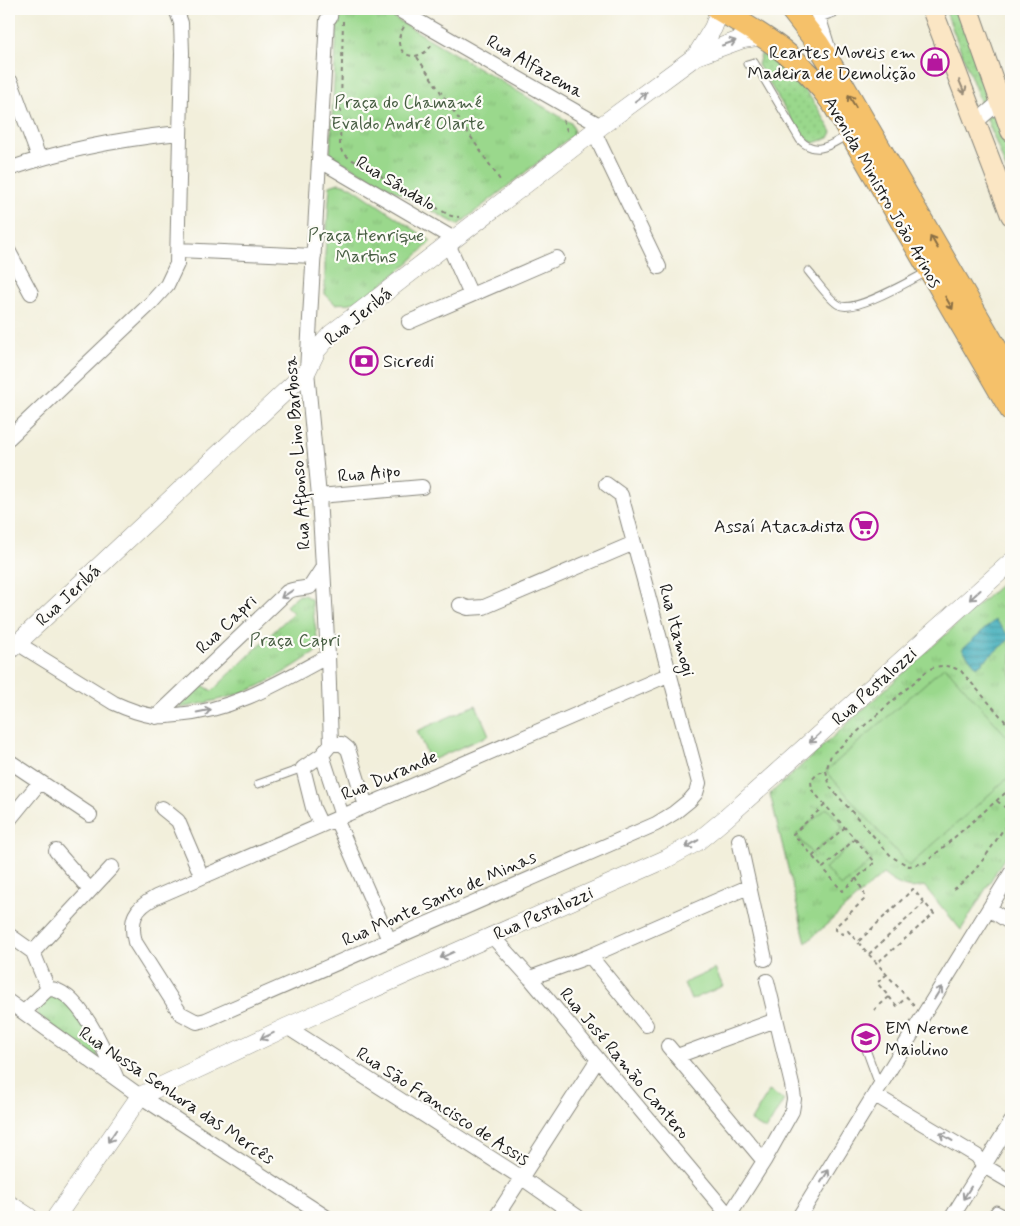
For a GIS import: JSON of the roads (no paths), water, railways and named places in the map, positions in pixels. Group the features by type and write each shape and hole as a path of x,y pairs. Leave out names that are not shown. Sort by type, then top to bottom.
{"main road":[{"name":"Avenida Ministro João Arinos","path":"719,9 764,36 802,66 819,84 850,133 1011,410"},
{"name":"Avenida Ministro João Arinos","path":"791,9 818,44 1011,374"},
{"path":"932,9 1011,215"},
{"path":"968,9 1006,96 1011,131"}],"street":[{"path":"9,438 150,304 167,285 177,264 182,53 180,23 176,9"},
{"path":"696,56 713,28 719,9"},
{"path":"835,9 817,12 836,74"},
{"name":"Rua Affonso Lino Barbosa","path":"330,739 328,656 319,496 307,371 319,160 331,13"},
{"name":"Rua Alfazema","path":"393,13 598,129"},
{"path":"696,56 743,38 764,36"},
{"name":"Rua Jeribá","path":"13,647 307,371 317,350 331,334 696,56"},
{"path":"10,82 39,158"},
{"path":"976,122 1006,96"},
{"path":"598,129 659,267"},
{"path":"9,169 39,158 105,142 179,133"},
{"name":"Rua Sândalo","path":"319,160 451,242"},
{"path":"451,242 471,295"},
{"path":"178,250 314,256"},
{"path":"9,252 32,293"},
{"path":"409,322 556,258"},
{"name":"Rua Itamogi","path":"606,484 621,495 698,783 696,793"},
{"name":"Rua Aipo","path":"319,496 422,487"},
{"path":"460,605 468,608 484,607 634,543"},
{"name":"Rua Pestalozzi","path":"56,1217 140,1096 286,1027 666,859 697,842 1011,562"},
{"name":"Rua Capri","path":"156,717 287,592 293,589 310,587 323,567"},
{"path":"13,647 132,711 156,717 202,712 237,702 258,694 328,656"},
{"name":"Rua Durande","path":"190,1019 180,1013 135,942 132,931 133,921 136,911 145,903 670,674"},
{"path":"320,826 313,808 303,768 322,756 330,739 348,749 366,806"},
{"path":"322,756 339,818 390,940"},
{"path":"12,763 90,815"},
{"path":"9,820 40,782"},
{"name":"Rua Monte Santo de Minas","path":"190,1019 196,1022 206,1020 656,824 674,813 696,793"},
{"path":"162,808 178,821 202,877"},
{"path":"739,840 765,959"},
{"path":"56,850 90,890"},
{"path":"33,952 112,867"},
{"path":"799,1217 1011,873"},
{"path":"530,978 590,956 748,887"},
{"path":"989,909 1011,924"},
{"path":"9,935 33,952 48,989"},
{"name":"Rua José Ramão Cantero","path":"491,935 530,978 730,1217"},
{"path":"590,956 646,1025"},
{"path":"730,1217 792,1111 794,1099 767,981"},
{"path":"24,1012 48,989 55,988 63,993 89,1021 117,1080"},
{"name":"Rua Nossa Senhora das Mercês","path":"9,1002 140,1096 326,1217"},
{"path":"764,1161 672,1051 776,1020"},
{"name":"Rua São Francisco de Assis","path":"286,1027 522,1178 578,1217"},
{"path":"496,1217 598,1059"},
{"path":"877,1092 977,1156 984,1166 1011,1182"},
{"path":"952,1217 1011,1122"},
{"path":"9,1204 29,1217"}],"lane":[{"path":"747,64 754,62 800,140 806,146 825,148 850,133"},
{"path":"808,271 837,305 845,308 857,306 930,271"},
{"path":"258,784 303,768"},
{"path":"864,1044 877,1092"},
{"path":"989,1217 996,1209 1011,1217"}],"water":[{"path":"995,620 1011,638 977,667 962,649"}],"place":[{"name":"Reartes Moveis em Madeira de Demolição","path":"935,62"},
{"name":"Sicredi","path":"364,361"},
{"name":"Assaí Atacadista","path":"864,526"},
{"name":"EM Nerone Maiolino","path":"866,1038"}],"park label":[{"name":"Praça do Chamamé Evaldo André Olarte","path":"408,112"},
{"name":"Praça Henrique Martins","path":"366,245"},
{"name":"Praça Capri","path":"295,640"}]}
